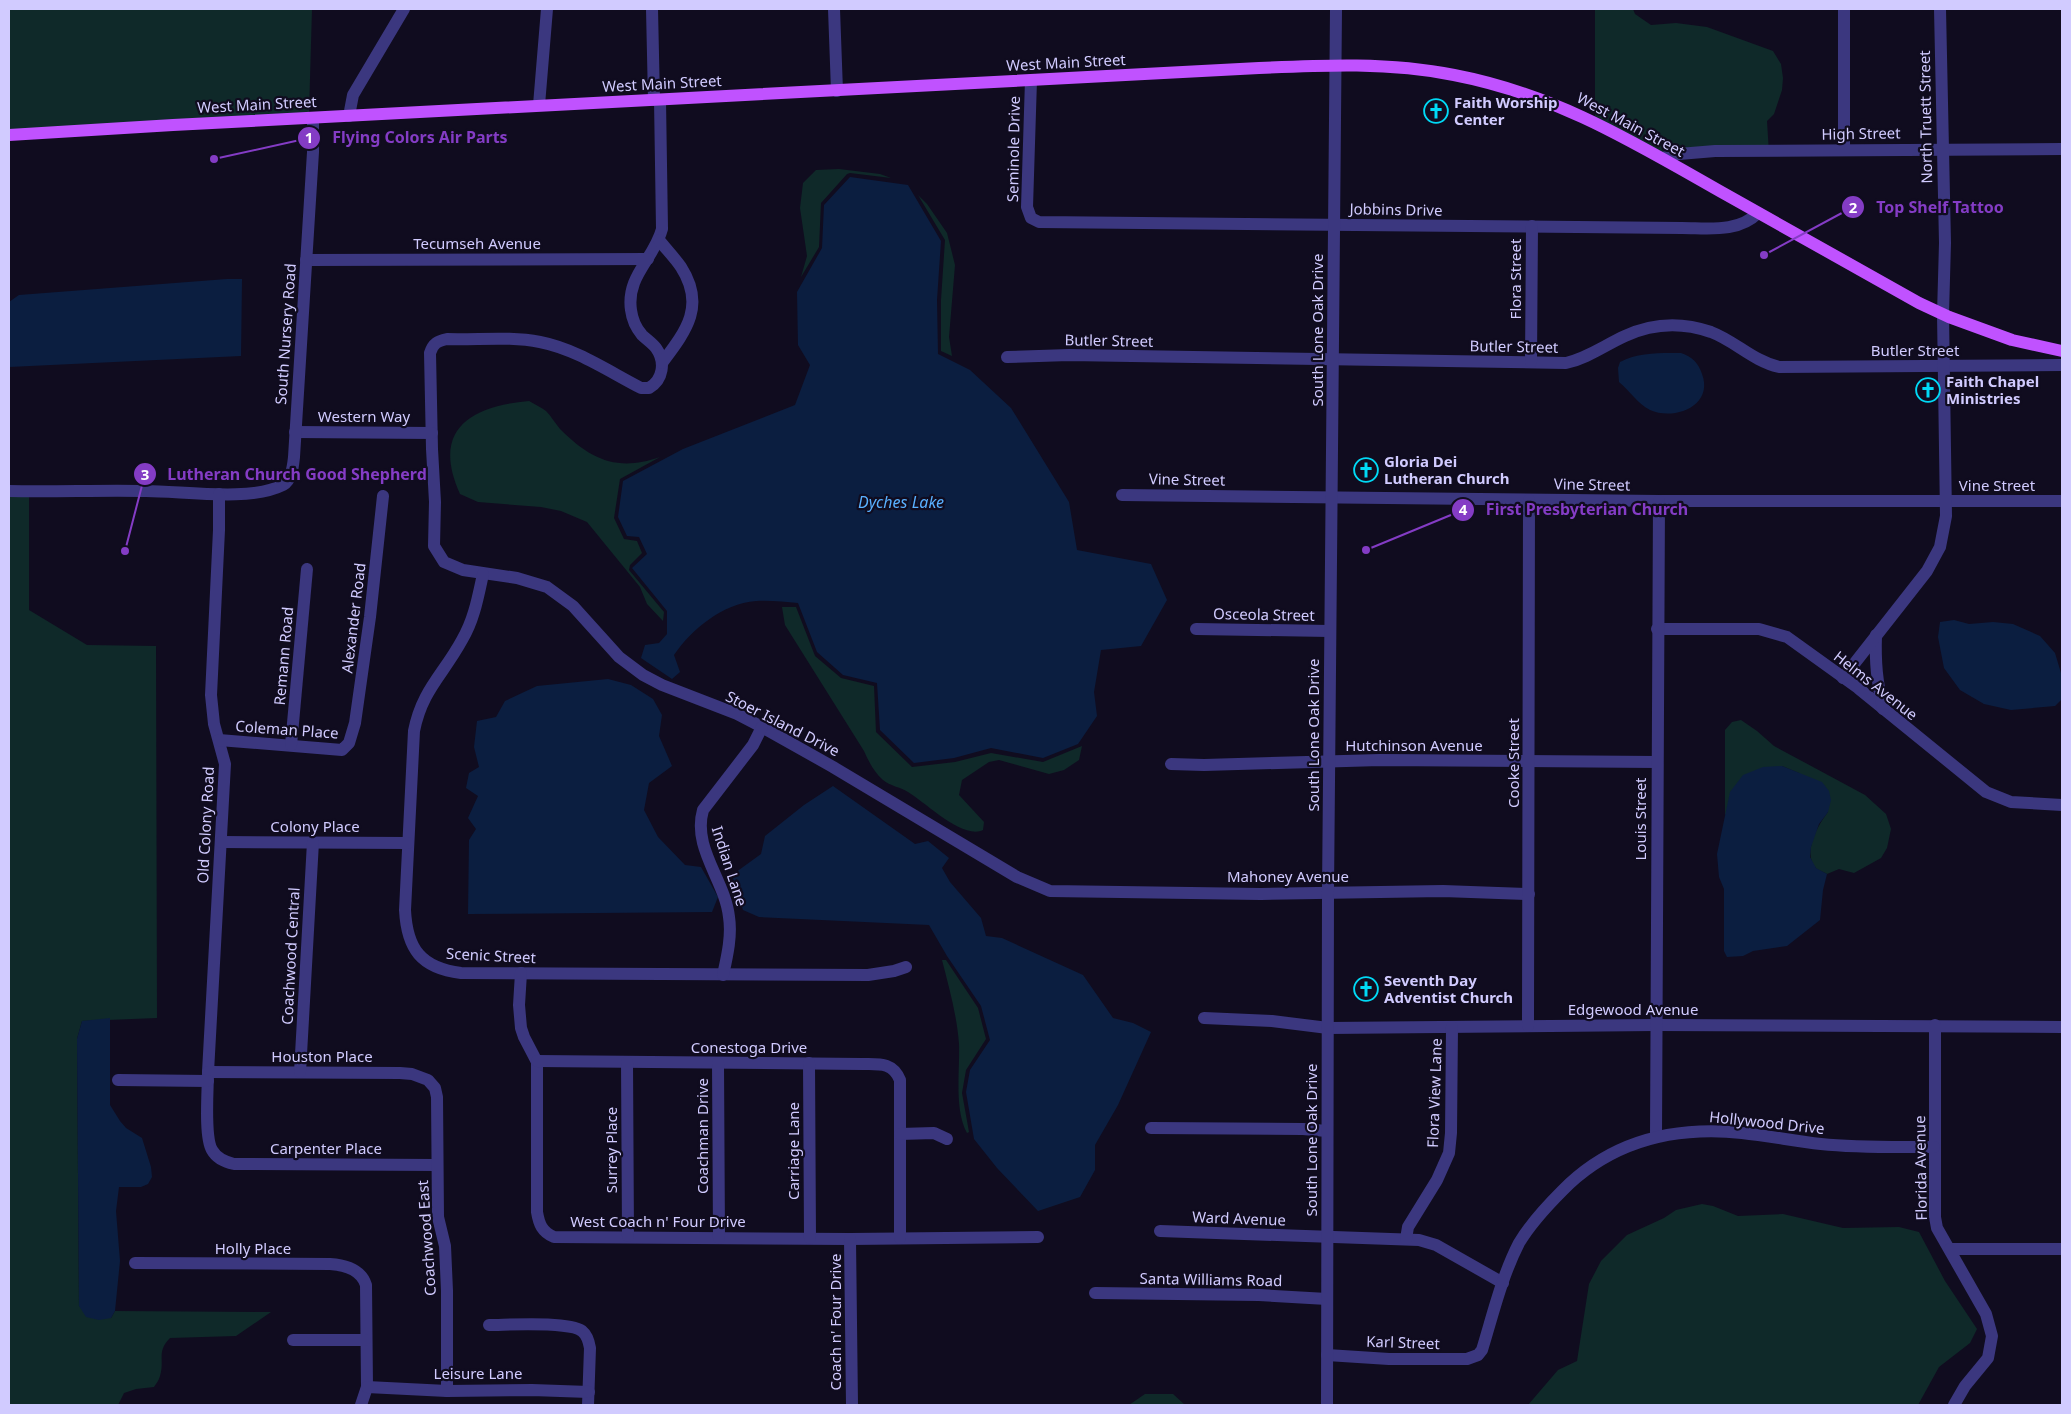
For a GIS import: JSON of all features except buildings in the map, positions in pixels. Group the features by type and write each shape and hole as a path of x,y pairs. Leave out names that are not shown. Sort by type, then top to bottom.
{"main road":[{"name":"West Main Street","path":"9,135 539,105 1335,65 1392,67 1445,74 1504,87 1557,104 1662,158 1919,303 2012,340 2062,351"}],"street":[{"path":"349,116 353,95 404,9"},
{"path":"539,105 547,9"},
{"path":"652,9 662,229 659,240 634,280 631,309 637,327 656,348 662,363"},
{"path":"834,9 837,91"},
{"name":"South Lone Oak Drive","path":"1327,1405 1328,892 1336,9"},
{"path":"1844,9 1844,150"},
{"name":"North Truett Street","path":"1843,678 1935,558 1944,534 1946,502 1943,314 1945,243 1940,9"},
{"name":"Seminole Drive","path":"1031,80 1027,207 1031,218"},
{"name":"South Nursery Road","path":"219,494 260,491 283,485 287,481 293,463 313,152 313,118"},
{"name":"High Street","path":"1662,158 1679,154 1715,151 2062,149"},
{"name":"Jobbins Drive","path":"1031,218 1039,222 1733,228 1758,213"},
{"name":"Flora Street","path":"1531,362 1532,226"},
{"path":"659,240 686,276 694,298 692,316 687,327 662,363"},
{"name":"Tecumseh Avenue","path":"306,260 648,259"},
{"name":"Butler Street","path":"1007,357 1069,355 1566,363 1575,361 1643,329 1681,325 1711,332 1724,338 1756,359 1779,367 2062,365"},
{"name":"Stoer Island Drive","path":"662,363 658,381 645,389 573,353 539,342 520,340 438,340 430,353 435,502 434,546 436,552 449,565 484,574 526,580 556,592 573,606 619,658 643,675 662,685 737,714 762,727 833,767 998,866 1048,890"},
{"name":"Western Way","path":"295,432 432,433"},
{"path":"9,491 147,491 219,494"},
{"name":"Old Colony Road","path":"217,1156 210,1147 208,1134 208,1077 225,764 212,710 211,695 219,494"},
{"name":"Vine Street","path":"1122,494 1658,501 2062,501"},
{"name":"Alexander Road","path":"349,743 355,723 370,617 383,496"},
{"name":"Cooke Street","path":"1528,1026 1530,500"},
{"name":"Louis Street","path":"1656,1137 1658,501"},
{"name":"Remann Road","path":"291,745 306,569"},
{"name":"Scenic Street","path":"484,574 477,603 466,632 455,652 427,692 417,717 414,731 404,910 409,940 422,959 438,969 448,971 520,973 868,975 906,967"},
{"name":"Osceola Street","path":"1196,629 1330,631"},
{"name":"Helms Avenue","path":"1657,629 1768,630 1787,637 1883,709 1986,792 2011,802 2062,805"},
{"path":"1876,636 1874,650 1883,709"},
{"name":"Indian Lane","path":"723,975 728,948 730,918 719,881 702,841 700,820 703,810 753,745 762,727"},
{"name":"Coleman Place","path":"219,740 342,750 349,743"},
{"name":"Hutchinson Avenue","path":"1171,764 1657,762"},
{"name":"Colony Place","path":"221,842 408,843"},
{"name":"Coachwood Central","path":"300,1072 312,842"},
{"name":"Mahoney Avenue","path":"1048,890 1262,894 1443,891 1529,894"},
{"name":"West Coach n' Four Drive","path":"520,973 519,1005 521,1028 537,1061 537,1207 539,1224 544,1231 554,1237 850,1239 1038,1237"},
{"name":"Edgewood Avenue","path":"1204,1018 1272,1021 1328,1028 1656,1025 2062,1027"},
{"name":"Florida Avenue","path":"1935,1025 1934,1147 1935,1217 1937,1228 1986,1314 1992,1336 1988,1358 1965,1386 1954,1405"},
{"name":"Flora View Lane","path":"1406,1239 1408,1227 1437,1180 1449,1153 1451,1133 1452,1026"},
{"name":"Conestoga Drive","path":"537,1061 884,1064 893,1068 900,1080 900,1238"},
{"name":"Surrey Place","path":"627,1062 628,1236"},
{"name":"Coachman Drive","path":"718,1063 719,1238"},
{"name":"Carriage Lane","path":"809,1063 810,1238"},
{"name":"Houston Place","path":"118,1080 300,1072 412,1074 421,1076 433,1084"},
{"name":"Coachwood East","path":"433,1084 437,1097 438,1117 438,1218 445,1246 447,1391"},
{"path":"1151,1128 1303,1129 1327,1131"},
{"name":"Hollywood Drive","path":"1478,1355 1482,1350 1515,1252 1528,1228 1569,1184 1601,1158 1635,1143 1656,1137 1688,1132 1732,1132 1838,1146 1934,1147"},
{"path":"900,1134 934,1133 947,1139"},
{"name":"Carpenter Place","path":"217,1156 234,1164 437,1166"},
{"name":"Ward Avenue","path":"1160,1231 1419,1240 1436,1245 1503,1283"},
{"name":"Coach n' Four Drive","path":"850,1239 852,1405"},
{"path":"1950,1249 2062,1249"},
{"name":"Holly Place","path":"135,1264 335,1264 350,1268 365,1281 365,1340"},
{"name":"Santa Williams Road","path":"1095,1293 1259,1295 1327,1299"},
{"path":"489,1325 568,1326 583,1332 590,1348 588,1405"},
{"path":"293,1340 365,1340 367,1387 361,1405"},
{"name":"Karl Street","path":"1327,1355 1420,1360 1467,1359 1478,1355"},
{"name":"Leisure Lane","path":"367,1387 447,1391 532,1390 589,1392"}],"green space":[{"path":"9,9 312,9 309,113 9,130"},
{"path":"1595,9 1633,9 1635,14 1651,25 1676,23 1707,27 1773,51 1781,64 1783,78 1782,90 1774,114 1767,121 1769,153 1669,157 1595,116"},
{"path":"839,169 880,174 891,178 847,174 821,203 819,247 801,277 807,256 800,208 803,183 816,170"},
{"path":"918,195 927,204 947,233 955,265 949,337 952,356 941,351 941,300 945,240"},
{"path":"529,401 546,411 571,440 594,455 618,463 645,461 660,457 620,479 614,518 624,539 637,541 642,553 630,565 629,570 664,612 663,621 647,604 640,587 587,522 561,511 541,507 478,502 460,494 452,472 450,453 454,438 462,425 474,416 489,409"},
{"path":"9,495 29,495 29,610 87,645 156,646 157,1018 82,1021 77,1039 79,1306 111,1318 115,1311 271,1312 236,1336 170,1338 163,1348 160,1376 154,1387 136,1389 124,1393 118,1405 9,1405"},
{"path":"782,607 796,607 815,656 841,678 874,686 876,732 912,767 955,762 991,753 1043,762 1082,746 1079,760 1064,770 1049,774 999,760 989,762 962,780 959,795 984,822 983,830 975,832 955,825 908,792 886,782 877,774 785,625"},
{"path":"1741,720 1774,746 1865,795 1886,814 1891,829 1887,848 1881,858 1854,873 1839,869 1827,874 1816,868 1812,862 1811,847 1816,831 1828,812 1799,773 1782,766 1725,815 1725,730 1732,722"},
{"path":"942,960 946,960 978,1008 986,1039 966,1070 962,1093 969,1132 967,1133 960,1113 959,1044 956,1023"},
{"path":"1702,1204 1713,1206 1738,1216 1783,1214 1843,1228 1899,1227 1919,1232 1945,1281 1977,1329 1970,1343 1939,1367 1918,1405 1528,1405 1558,1370 1577,1361 1589,1284 1601,1261 1627,1235 1664,1218 1676,1210"},
{"path":"1145,1394 1173,1394 1185,1405 1129,1405"}],"water":[{"name":"Dyches Lake","path":"850,177 908,185 941,241 937,300 938,354 970,370 1011,408 1069,502 1077,550 1151,564 1167,600 1141,646 1101,650 1094,692 1097,716 1078,744 1043,758 991,748 954,758 914,763 880,730 877,683 843,675 817,652 798,603 756,601 743,603 709,619 681,645 674,655 680,672 672,679 641,658 645,645 659,643 667,634 667,611 632,568 647,554 639,537 627,536 618,517 623,481 683,449 795,405 810,365 798,345 797,292 822,248 824,205"},
{"path":"242,279 241,356 9,367 9,302 19,295"},
{"path":"1657,353 1681,353 1696,363 1702,374 1704,385 1702,395 1690,408 1670,414 1650,410 1641,404 1619,382 1618,368 1620,362 1635,356"},
{"path":"1954,620 1969,624 1993,622 2013,624 2040,636 2055,653 2061,673 2061,700 2055,706 2011,710 1984,704 1960,690 1944,668 1938,637 1940,622"},
{"path":"608,679 631,685 653,699 662,715 659,736 672,766 649,783 644,810 658,837 685,865 701,867 718,897 712,912 468,914 469,840 476,829 468,818 478,796 466,788 469,773 479,767 474,747 477,721 496,717 505,701 537,686"},
{"path":"1782,766 1822,782 1829,791 1831,800 1828,812 1819,824 1811,847 1810,857 1816,868 1827,874 1823,890 1820,920 1787,946 1753,951 1743,956 1727,957 1724,951 1724,889 1719,877 1717,854 1730,792 1743,775 1763,767"},
{"path":"833,786 915,844 928,841 949,858 942,868 950,882 981,918 986,936 1002,938 1083,975 1113,1018 1133,1023 1151,1032 1118,1105 1095,1145 1095,1170 1080,1197 1038,1211 997,1168 974,1139 966,1092 970,1070 990,1040 981,1006 947,956 929,925 759,917 743,910 732,875 761,854 765,836 804,805"},
{"path":"110,1018 110,1105 126,1128 142,1138 151,1167 152,1177 148,1184 141,1187 119,1187 116,1211 120,1261 115,1311 111,1318 99,1320 86,1317 79,1306 77,1039 82,1021"}],"place":[{"name":"Faith Worship Center","path":"1436,111"},
{"name":"Flying Colors Air Parts","path":"214,159"},
{"name":"Top Shelf Tattoo","path":"1764,255"},
{"name":"Faith Chapel Ministries","path":"1928,390"},
{"name":"Gloria Dei Lutheran Church","path":"1366,470"},
{"name":"First Presbyterian Church","path":"1366,550"},
{"name":"Lutheran Church Good Shepherd","path":"125,551"},
{"name":"Seventh Day Adventist Church","path":"1366,989"}]}
